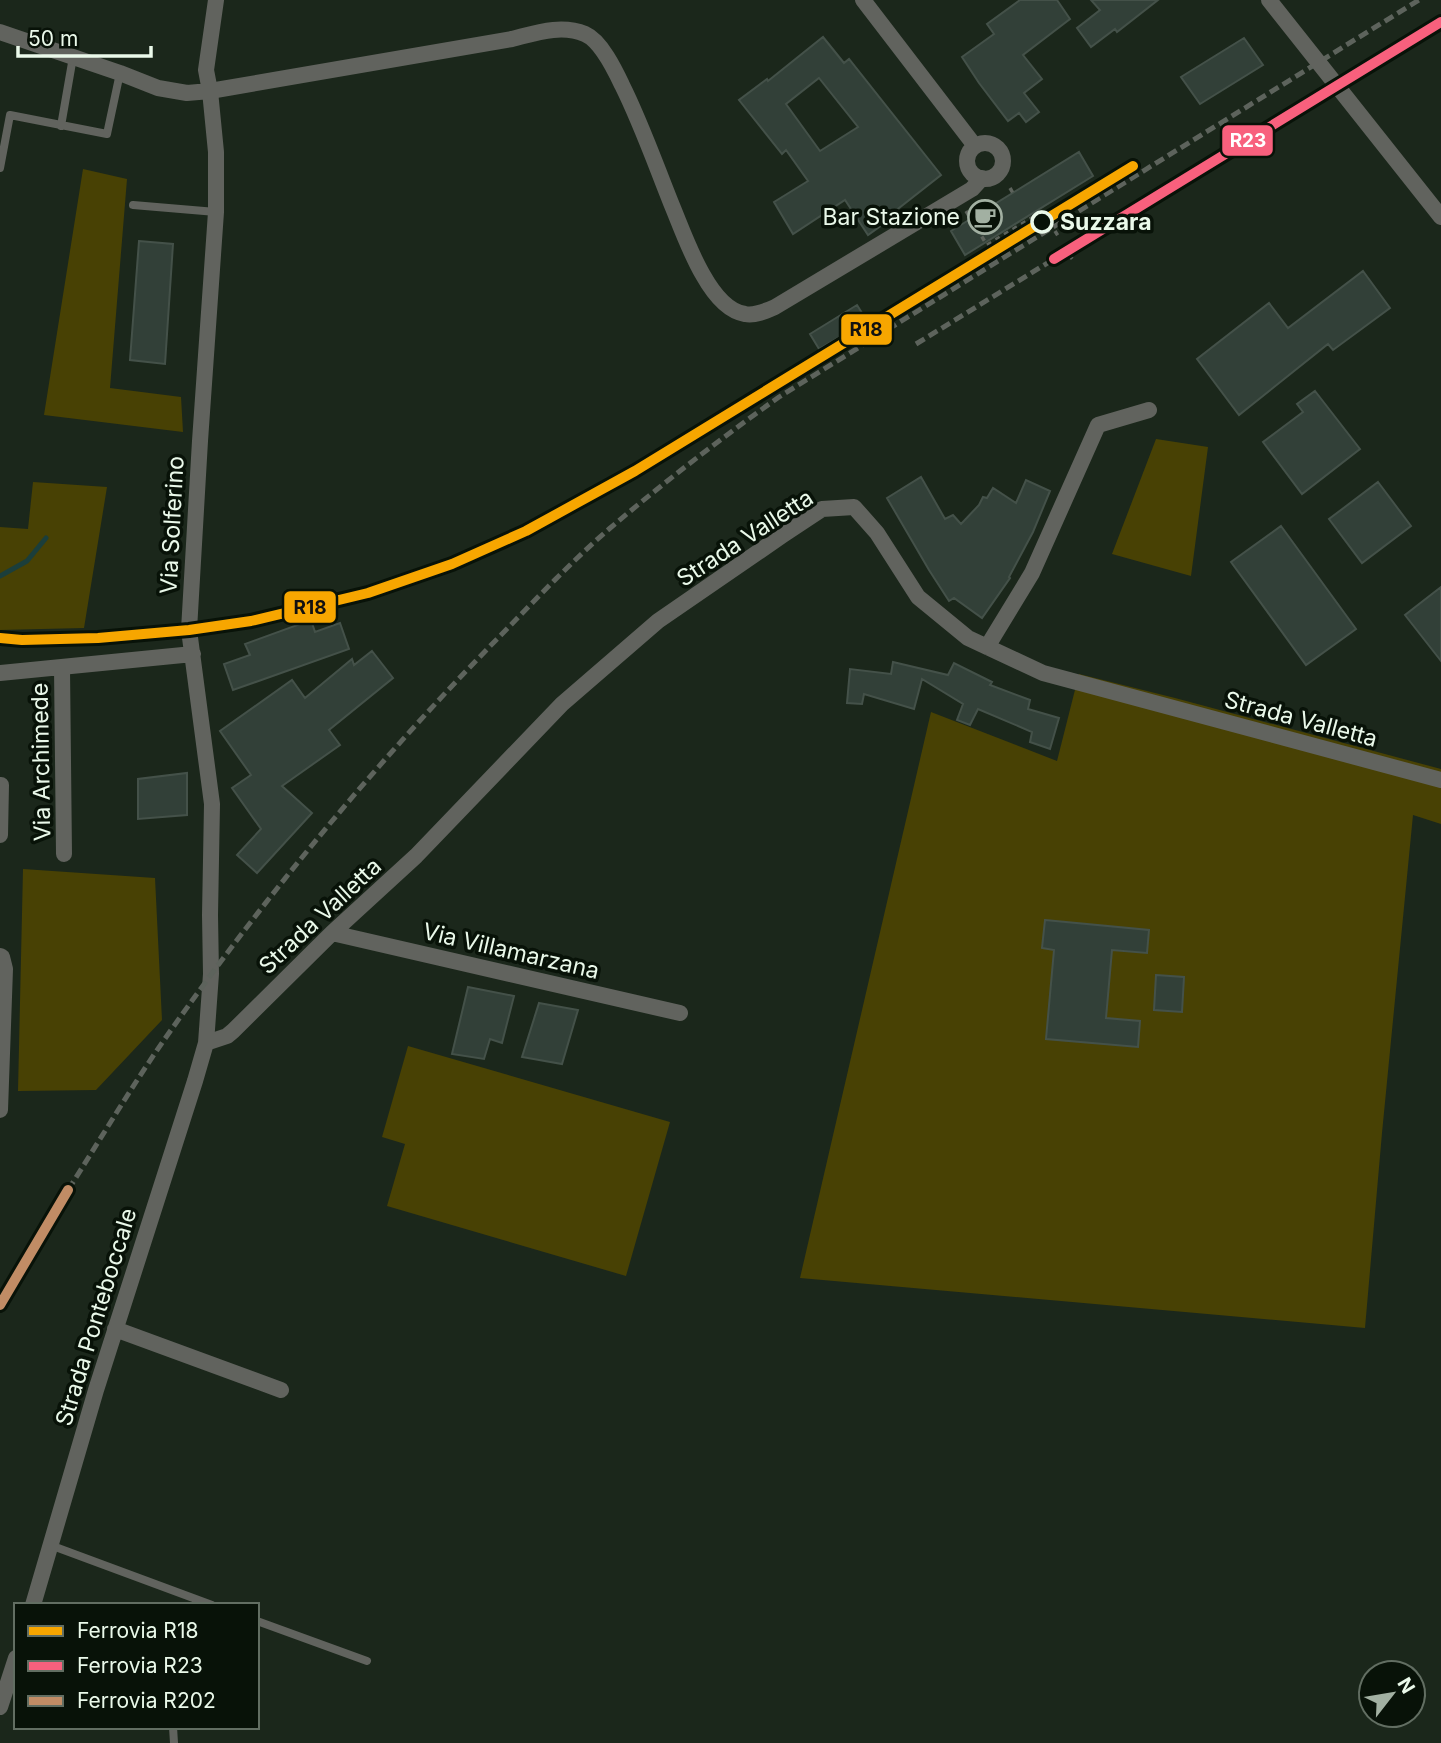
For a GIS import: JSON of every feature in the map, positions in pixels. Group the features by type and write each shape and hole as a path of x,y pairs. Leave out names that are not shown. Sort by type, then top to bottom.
{"street":[{"name":"Via Solferino","path":"206,1044 211,974 212,804 189,630 216,212 216,152 206,70 216,0"},
{"path":"863,0 975,146"},
{"path":"1269,0 1441,216"},
{"path":"0,32 158,88 187,93 552,30 571,29 589,36 615,70 704,276 719,298 733,310 746,315 775,307 958,198 982,178"},
{"path":"992,144 1000,152 1003,163 998,173 982,178 976,176 968,167 968,156 975,146 992,144"},
{"path":"987,647 1032,573 1098,425 1149,410"},
{"name":"Strada Valletta","path":"206,1044 233,1031 332,933 416,856 562,704 658,621 822,509 854,507 877,533 918,597 968,638 1043,673 1441,780"},
{"path":"0,673 193,654"},
{"name":"Via Archimede","path":"62,668 64,854"},
{"path":"0,785 0,835"},
{"name":"Via Villamarzana","path":"332,933 680,1013"},
{"path":"0,956 5,969 0,1110"},
{"name":"Strada Ponteboccale","path":"34,1603 115,1329 206,1044"},
{"path":"115,1329 281,1390"},
{"path":"0,1707 14,1664"}],"lane":[{"path":"61,126 73,57"},
{"path":"0,168 10,115 107,134 120,73"},
{"path":"133,205 216,212"},
{"path":"50,1545 207,1603"},
{"path":"259,1622 367,1661"}],"path":[{"path":"958,198 987,245 1028,218 1043,211 1045,215"},
{"path":"1055,231 1060,239"},
{"path":"1069,255 1074,261"}],"shaded area":[{"path":"83,169 127,179 110,388 181,397 183,432 44,415"},
{"path":"1156,439 1208,447 1191,576 1112,554"},
{"path":"33,482 107,487 84,628 0,630 0,527 28,529"},
{"path":"1079,674 1441,769 1441,824 1413,815 1365,1328 800,1278 931,712 1057,761"},
{"path":"23,869 155,878 162,1020 96,1090 18,1091"},
{"path":"408,1046 670,1122 626,1276 387,1206 405,1144 382,1137"}],"building":[{"path":"1020,0 1057,0 1070,19 1023,55 1042,79 1024,93 1039,112 1026,122 1019,113 1008,121 962,57 994,34 987,24"},
{"path":"1091,0 1158,0 1117,32 1115,29 1091,47 1077,28 1100,10"},
{"path":"823,37 844,63 849,59 941,175 894,212 896,215 868,235 845,200 793,234 774,202 808,181 786,150 782,154 739,100 767,79 768,81","holes":["819,78 858,127 820,151 786,104"]},
{"path":"1244,38 1263,65 1200,104 1181,77"},
{"path":"1079,152 1093,176 965,255 951,231"},
{"path":"139,241 173,244 165,364 130,360"},
{"path":"1363,271 1390,308 1333,350 1328,344 1239,415 1197,359 1269,303 1288,328"},
{"path":"857,305 867,321 819,349 810,334"},
{"path":"1315,391 1360,449 1302,494 1263,442 1303,412 1297,404"},
{"path":"921,477 945,519 953,515 961,524 983,497 987,498 993,488 1016,503 1026,480 1050,491 1010,578 982,618 954,598 949,601 887,498"},
{"path":"1378,482 1411,526 1362,563 1329,519"},
{"path":"1281,526 1356,629 1306,665 1231,562"},
{"path":"1441,587 1441,661 1405,615"},
{"path":"311,620 315,632 340,623 349,649 233,690 224,664 250,655 245,644"},
{"path":"372,651 393,678 329,730 340,745 282,786 312,813 257,873 237,855 261,829 232,788 251,775 220,731 292,680 305,698 352,659 354,665"},
{"path":"893,662 948,675 954,663 992,682 990,685 1030,700 1028,709 1059,718 1050,749 1030,742 1032,732 978,709 970,725 957,720 963,704 922,679 914,709 864,694 862,704 847,703 850,669 891,674"},
{"path":"187,773 187,815 138,819 138,779"},
{"path":"1045,920 1149,930 1147,953 1112,950 1106,1018 1140,1021 1138,1047 1046,1039 1054,950 1042,948"},
{"path":"1156,975 1184,977 1182,1012 1154,1010"},
{"path":"468,987 514,996 502,1043 490,1039 484,1059 452,1054"},
{"path":"539,1003 578,1010 562,1064 522,1057"}],"waterway":[{"path":"0,576 27,561 46,538"}],"railway":[{"path":"68,1190 127,1096 202,986 324,830 455,682 609,529 692,461 779,397 1419,0"},
{"path":"916,344 1054,259"}],"rail line":[{"name":"R23","path":"1054,259 1441,22"},
{"name":"R18","path":"0,638 98,638 251,621 368,593 452,564 526,531 635,471 1133,166"},
{"name":"R202","path":"0,1305 68,1190"}],"place":[{"name":"Bar Stazione","path":"985,217"},
{"name":"Suzzara","path":"1042,222"}]}
